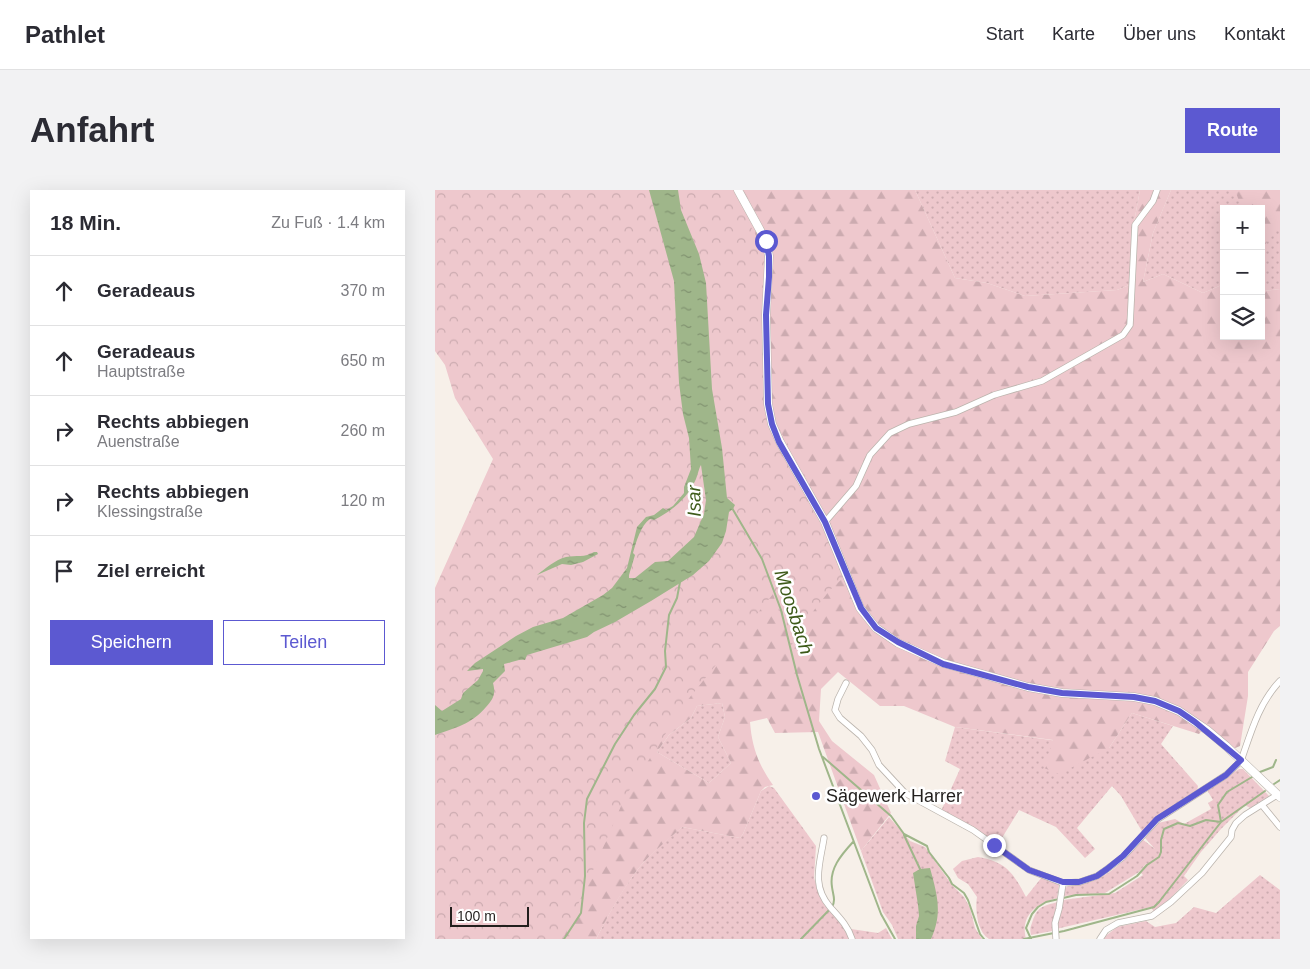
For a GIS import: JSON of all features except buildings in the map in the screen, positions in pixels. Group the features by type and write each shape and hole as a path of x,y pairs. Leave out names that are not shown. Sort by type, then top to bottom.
{"main road":[{"path":"738,190 766,241 769,256 766,315 768,404 772,424 779,442 825,522 861,608 876,628 898,642 943,664 1028,687 1062,693 1134,697 1155,701 1179,711 1241,760 1278,796"}],"street":[{"path":"825,522 856,486 870,455 890,433 909,424 956,412 994,395 1042,381 1123,335 1130,326 1135,225 1153,201 1157,190"},
{"path":"847,683 838,699 835,710 840,718 861,736 872,750 879,765 905,793 973,830 1029,870 1063,882 1079,882 1097,876 1107,869 1123,856 1157,819 1226,775 1241,760 1261,706 1280,681"},
{"path":"1100,939 1106,930 1118,923 1152,916 1171,902 1208,866 1231,837 1236,823 1245,815 1278,796"},
{"path":"1261,805 1280,827"},
{"path":"824,838 817,878 823,897 846,925 852,939"},
{"path":"1055,935 1063,882"}],"green space":[{"path":"435,190 733,190 739,206 766,253 766,357 775,419 801,466 844,571 842,579 830,590 811,614 791,646 773,594 686,702 625,797 563,939 435,939 435,588 493,459 455,398 445,365 435,351"},
{"path":"678,190 915,190 955,278 987,283 1025,296 1117,290 1132,284 1132,233 1140,190 1171,190 1153,233 1143,282 1163,274 1203,293 1220,286 1220,340 1265,340 1265,291 1280,289 1280,626 1274,631 1248,672 1248,696 1240,746 1233,749 1206,726 1199,734 1132,713 1109,748 1059,774 1044,768 1053,740 955,727 904,706 880,706 838,672 821,689 819,721 832,741 874,775 891,813 861,851 818,732 775,733 767,718 750,722 752,739 757,755 763,770 773,785 765,787 761,791 743,834 740,838 682,827 640,866 614,905 596,939 449,939","holes":["722,703 725,717 718,737 731,763 709,783 657,752 669,735 691,718 697,706"]},
{"path":"915,190 1140,190 1132,233 1132,284 1117,290 1025,296 987,283 955,278"},
{"path":"1171,190 1280,190 1280,289 1265,291 1265,205 1220,205 1220,286 1203,293 1163,274 1143,282 1153,233"},
{"path":"1235,190 1280,190 1280,226 1265,244 1265,205 1241,205"},
{"path":"722,703 725,717 718,737 731,763 709,783 657,752 669,735 691,718 697,706"},
{"path":"1132,713 1173,726 1161,744 1198,786 1197,791 1160,815 1143,833 1121,796 1112,786 1077,828 1095,849 1085,858 1056,827 1019,810 997,846 941,811 960,769 945,761 955,727 1109,748"},
{"path":"1239,769 1243,769 1269,796 1250,808 1245,805 1221,829 1184,876 1188,880 1161,908 1154,912 1151,907 1056,929 1063,900 1115,893 1143,875 1140,872 1148,861 1139,872 1105,893 1063,896 1066,887 1102,877 1127,857 1142,839 1155,849 1145,838 1158,823 1175,819 1184,824 1211,809 1208,803 1213,800 1207,790"},
{"path":"769,786 774,788 816,846 814,878 820,896 825,906 840,919 851,939 596,939 614,905 640,866 682,827 740,838 761,791"},
{"path":"889,817 910,841 925,847 952,885 964,897 970,908 975,928 982,939 898,939 892,925 883,912 861,851"},
{"path":"978,857 1002,865 1008,870 1026,897 1042,877 1059,885 1057,898 1036,907 1031,912 1025,923 1026,939 989,939 979,926 976,908 977,897 968,884 958,878 953,869 962,861"},
{"path":"1260,875 1280,890 1280,939 1102,939 1117,927 1146,921 1155,927 1176,923 1194,907 1216,913"},
{"path":"1058,902 1052,931 1031,935 1031,926 1038,910"},
{"path":"886,928 892,939 855,939 851,929 878,933"}],"water":[{"path":"649,190 678,190 681,210 699,254 706,283 712,389 722,448 727,498 735,505 729,512 722,543 709,561 693,575 615,622 587,637 527,655 525,660 504,664 505,671 493,683 494,694 492,699 481,713 463,725 435,735 435,705 442,711 461,699 463,693 478,680 483,671 483,669 467,671 475,663 516,636 533,627 563,618 612,588 627,568 637,527 646,517 654,515 663,508 666,510 673,506 684,493 684,487 691,469 689,438 683,414 679,383 674,281","holes":["701,465 706,500 704,514 694,537 668,561 655,562 635,578 629,578 635,555 633,553 634,549 644,525 650,519 654,520 667,512 684,498 696,479"]},
{"path":"594,552 598,554 583,562 571,565 562,564 537,575 562,558 587,555"},
{"path":"930,868 937,895 937,921 931,939 916,939 916,926 919,916 913,873 920,869"}],"waterway":[{"name":"Moosbach","path":"732,508 762,559 781,610 797,675 819,749 881,914 895,939"},
{"path":"564,939 581,913 585,876 584,823 587,799 615,744 634,715 655,689 666,667 665,651 669,615 677,598 680,582"},
{"name":"Moosbach","path":"823,757 891,816 904,834 927,846 929,852 952,884 964,893 980,934 984,939"},
{"path":"1260,772 1273,767 1276,760"},
{"path":"1024,939 1064,931 1154,907 1221,822 1218,805 1227,792 1252,777"},
{"name":"Moosbach","path":"1274,784 1280,780"},
{"name":"Moosbach","path":"1031,939 1026,928 1032,914 1038,907 1046,902 1076,895 1109,894 1137,876 1147,865 1159,857 1164,829 1178,823 1190,826 1206,820 1221,822 1265,791"},
{"path":"904,835 920,869"},
{"path":"801,939 832,907 834,900 832,874 840,857 853,842"}],"place":[{"name":"Sägewerk Harrer","path":"816,796"}],"route":[{"path":"766,241 769,256 766,315 768,404 772,424 779,442 825,522 861,608 876,628 898,642 943,664 1028,687 1062,693 1134,697 1155,701 1179,711 1207,730 1241,760 1226,775 1168,810 1157,819 1123,856 1097,876 1079,882 1063,882 1048,878 1029,870 994,845"}],"water label":[{"name":"Isar","path":"694,501"}]}
